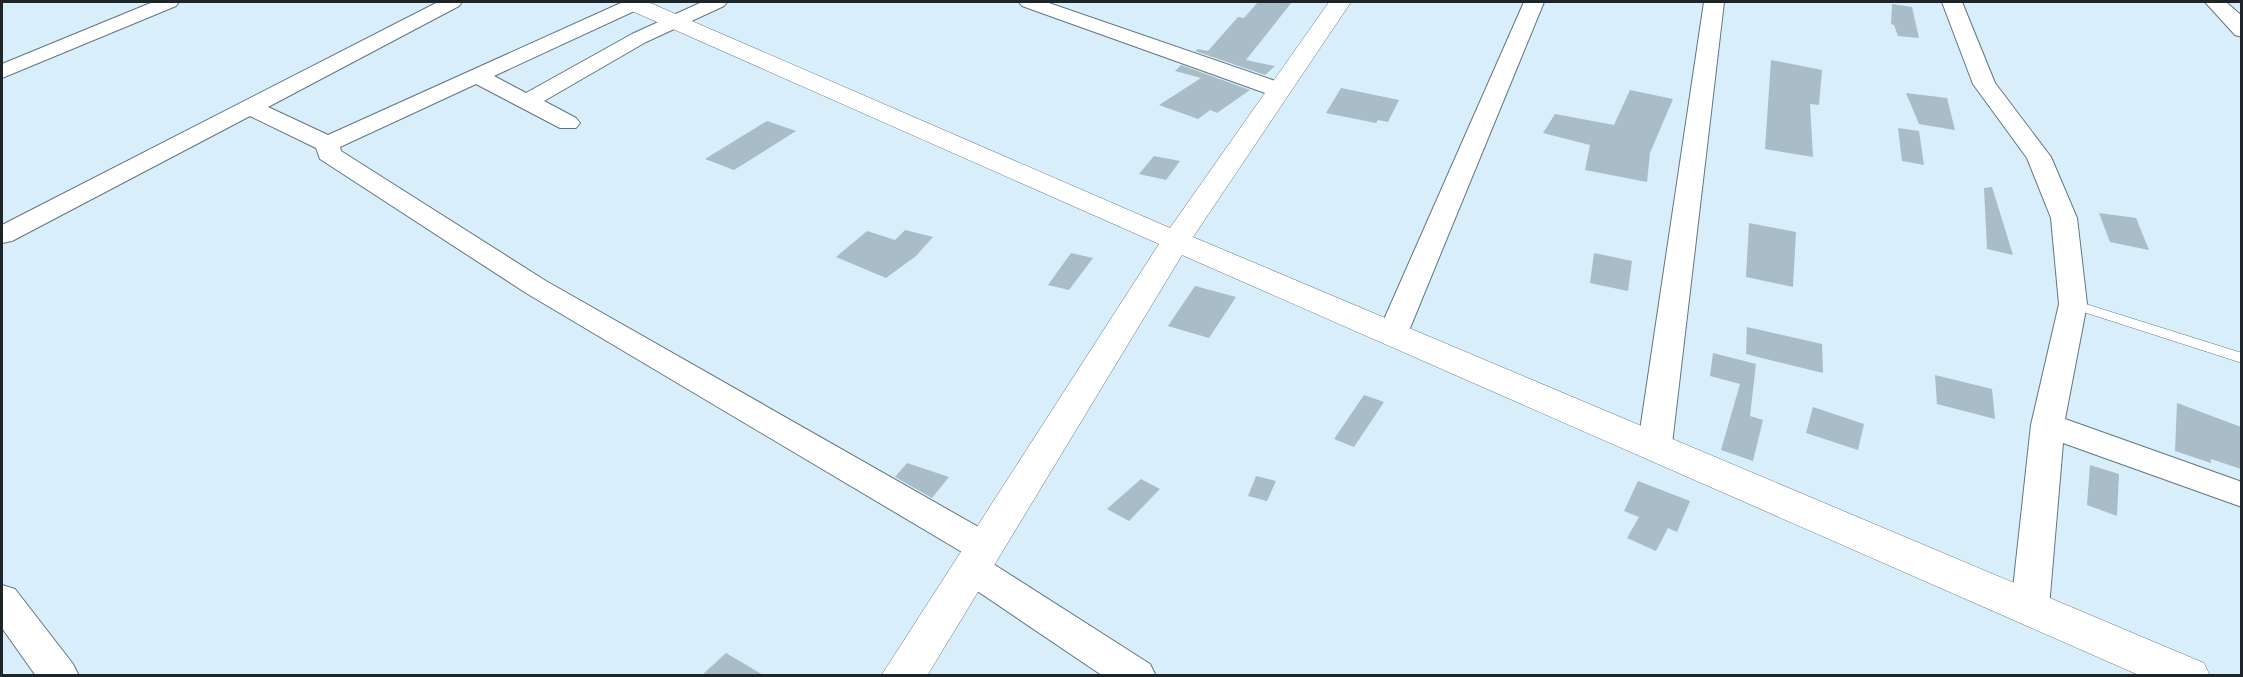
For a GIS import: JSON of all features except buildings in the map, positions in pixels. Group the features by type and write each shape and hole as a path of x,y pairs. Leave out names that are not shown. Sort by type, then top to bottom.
{"street":[{"path":"2,72 169,2"},
{"path":"2,235 452,2"},
{"path":"328,144 634,2 1176,241 1655,444 2188,675"},
{"path":"528,101 639,38 717,2"},
{"path":"1029,2 1276,89"},
{"path":"903,675 1176,241 1276,89 1340,2"},
{"path":"1393,333 1534,2"},
{"path":"1655,444 1714,2"},
{"path":"1952,2 1984,84 2039,157 2064,218 2073,304 2047,425 2030,607"},
{"path":"2215,2 2237,23 2241,31"},
{"path":"475,75 568,123"},
{"path":"250,107 328,144"},
{"path":"328,144 329,154 536,286 977,557 1136,675"},
{"path":"2047,425 2241,495"},
{"path":"2,600 59,675"}],"lane":[{"path":"2073,304 2241,358"}]}
